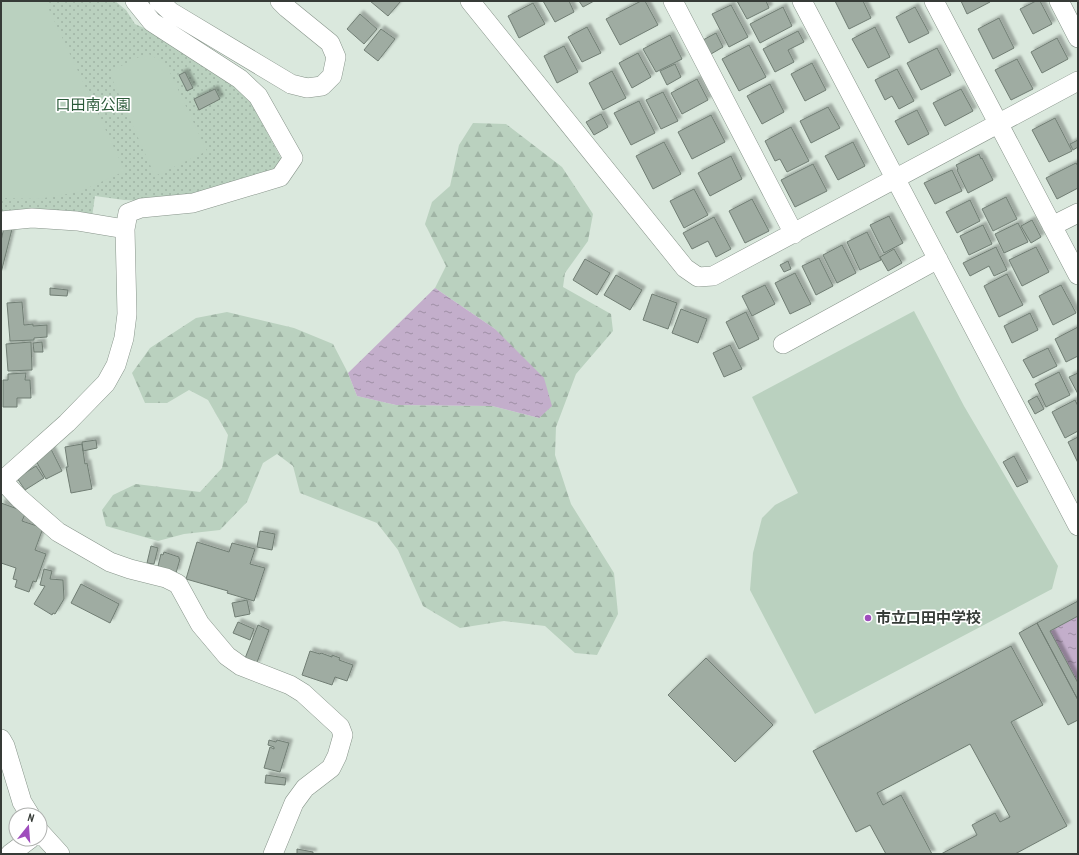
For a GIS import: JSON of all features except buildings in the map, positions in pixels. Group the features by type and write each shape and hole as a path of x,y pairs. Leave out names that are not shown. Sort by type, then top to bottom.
{"street":[{"path":"134,1 152,22 240,79 258,96 293,158 280,177 193,203 140,208 128,213 125,229 127,314 124,338 116,365 106,383 4,487 58,532 110,562 130,569 166,578 178,584 200,624 227,656 241,666 290,685 303,693 340,728 343,736 338,756 331,768 305,788 294,803 273,854"},
{"path":"159,1 171,12 291,84 307,88 322,86 332,76 336,57 330,43 280,1"},
{"path":"470,1 685,268 698,277 713,276 1078,82"},
{"path":"673,1 794,234"},
{"path":"802,1 1078,526"},
{"path":"934,1 1078,276"},
{"path":"1059,1 1078,38"},
{"path":"1052,226 1078,213"},
{"path":"1,220 32,218 77,221 125,229"},
{"path":"783,344 938,259"},
{"path":"1,739 5,746 22,802 25,807"},
{"path":"48,841 60,854"},
{"path":"10,854 19,847"}],"green space":[{"name":"口田南公園","path":"1,1 115,1 126,10 135,24 155,33 226,78 250,101 282,160 276,173 194,196 147,201 124,200 95,196 92,217 1,213"},
{"path":"1,1 45,1 125,171 79,192 38,199 1,198"},
{"path":"147,53 166,64 207,151 155,176 109,72"},
{"path":"473,123 506,124 562,167 593,214 588,241 565,273 563,287 611,314 613,331 576,374 556,427 555,455 571,504 614,573 618,614 597,655 575,653 545,626 504,621 460,628 423,606 398,550 377,523 300,493 293,466 277,454 263,463 247,502 220,530 184,534 158,541 106,526 102,510 113,495 136,484 200,492 222,468 228,435 208,400 189,390 167,403 145,403 132,373 150,348 196,318 227,312 294,328 333,344 348,373 357,396 396,405 492,406 539,418 495,329 435,288 446,266 425,224 432,202 450,186 459,145"},
{"path":"914,311 964,406 1058,566 1052,589 815,714 750,590 753,553 762,518 775,505 798,493 752,397"}],"water":[{"path":"435,288 495,329 544,378 552,406 539,418 492,406 396,405 357,396 348,373"},
{"path":"1078,616 1078,683 1050,631"}],"place":[{"name":"市立口田中学校","path":"868,618"}]}
